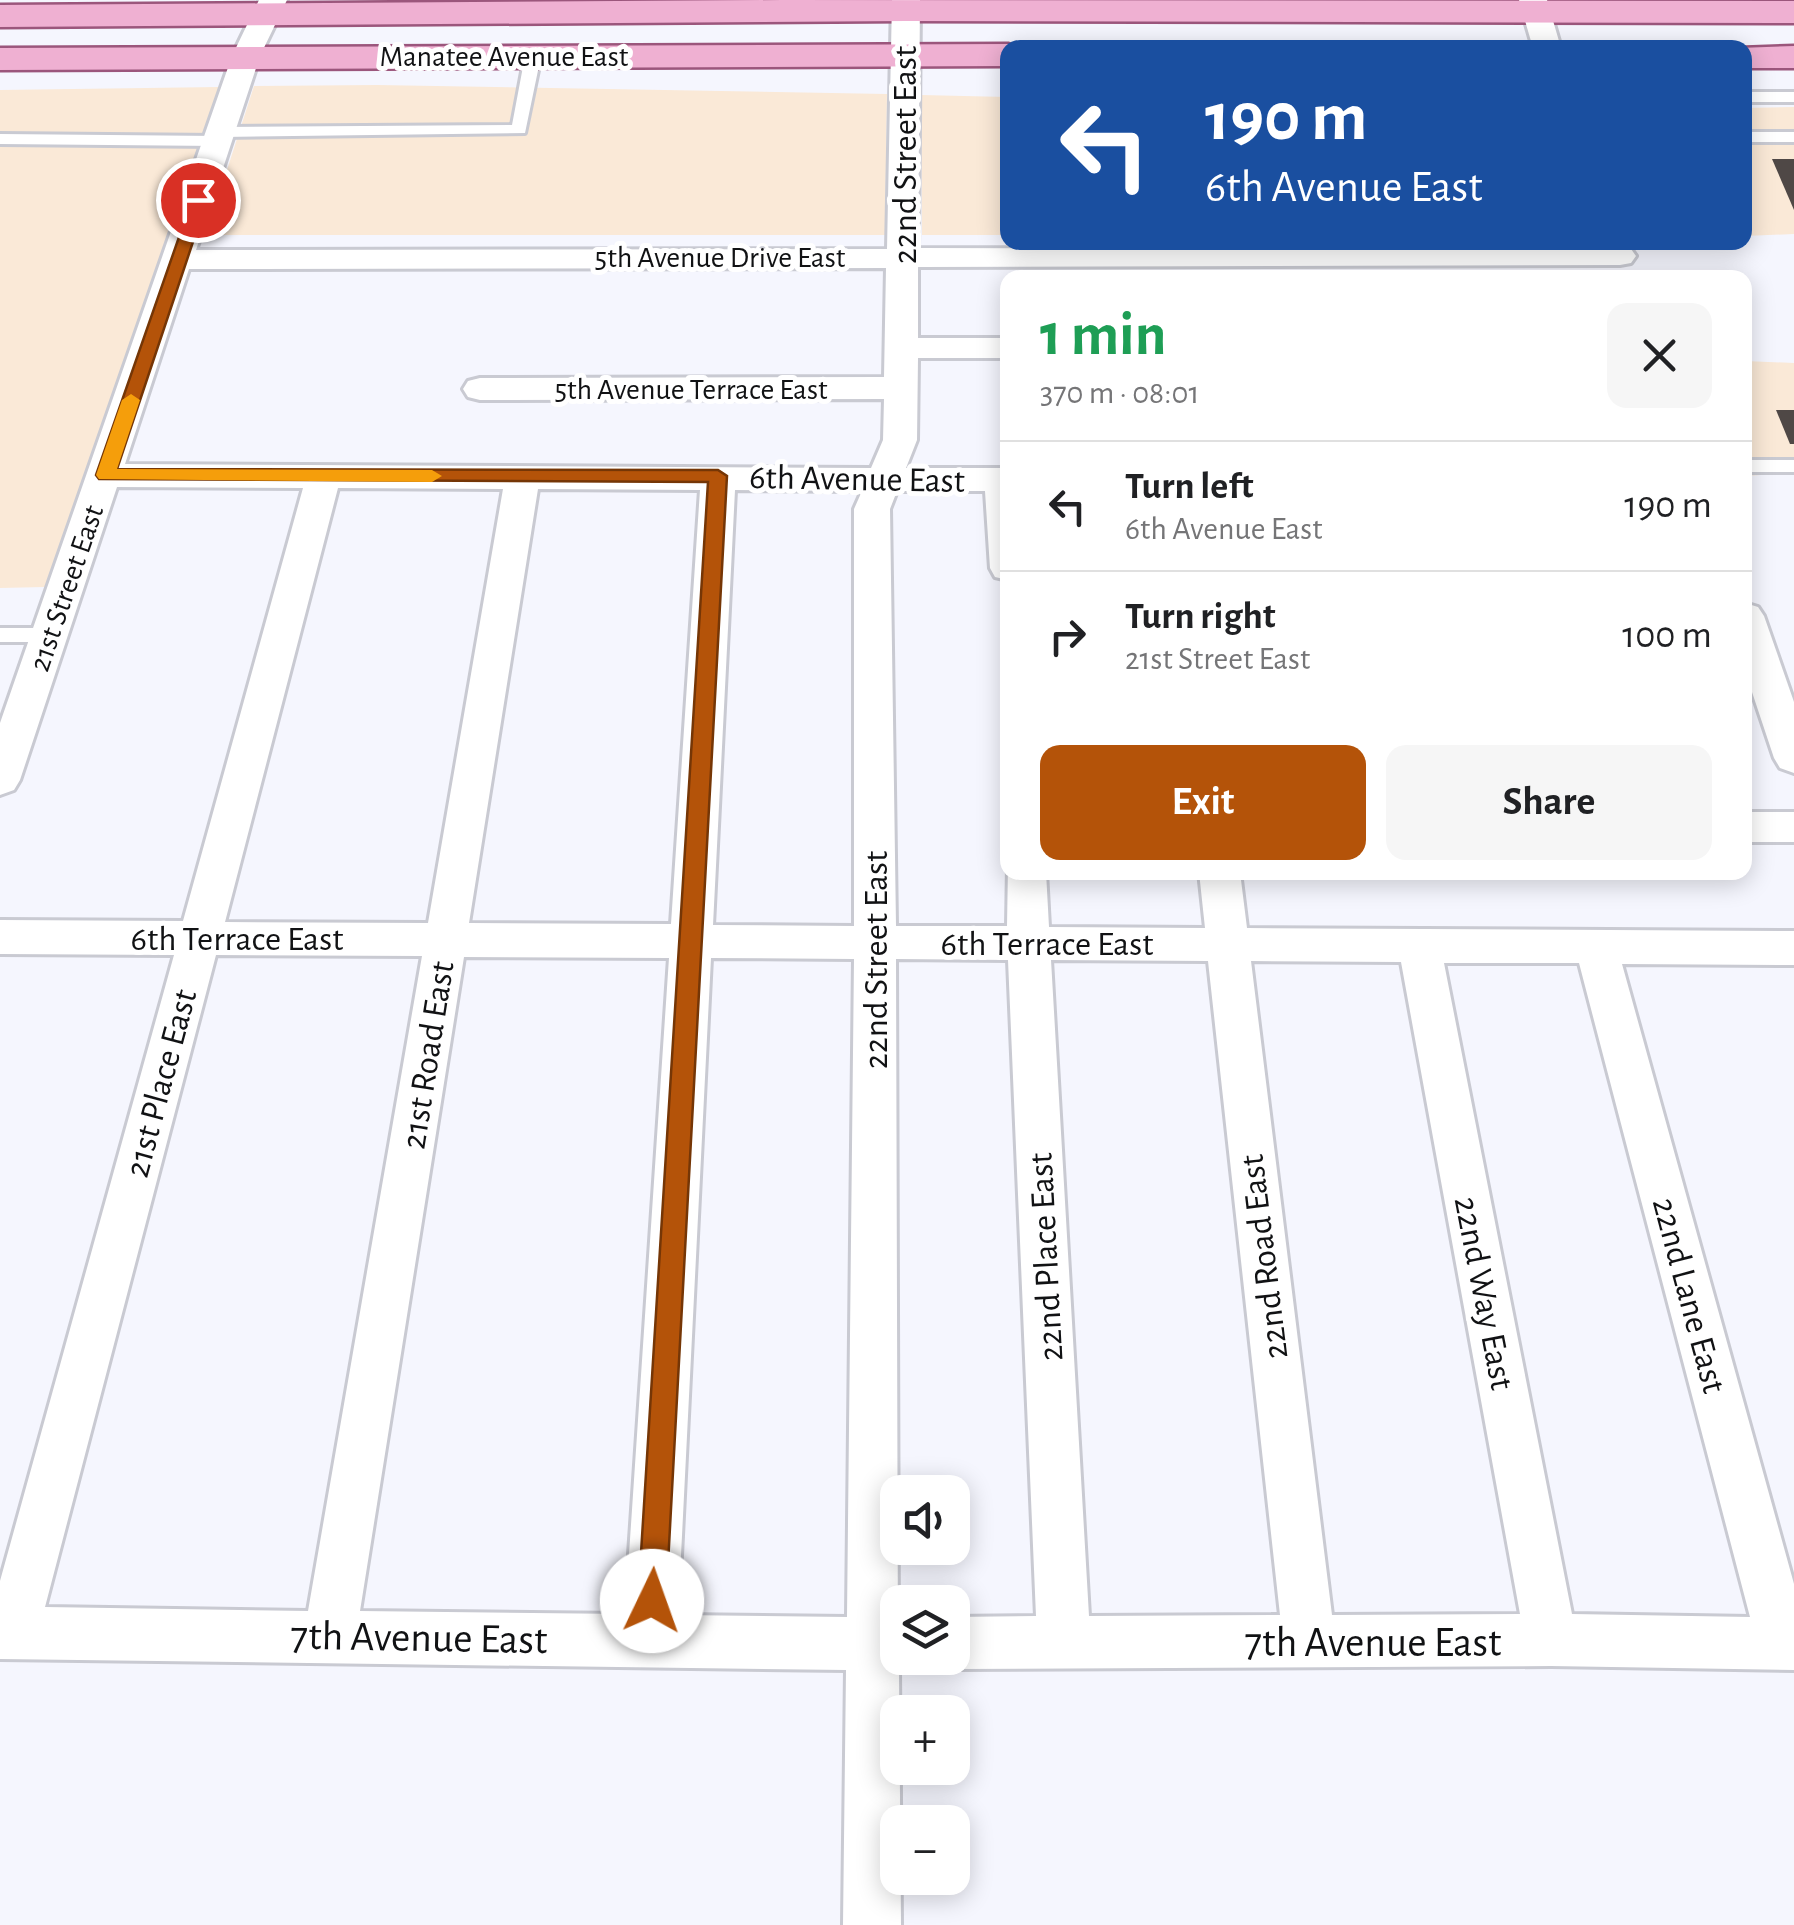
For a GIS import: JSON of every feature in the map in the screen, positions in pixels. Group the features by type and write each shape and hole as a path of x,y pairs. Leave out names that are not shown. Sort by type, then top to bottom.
{"main road":[{"name":"Manatee Avenue East","path":"0,16 270,6 1535,5 1794,12"},
{"name":"Manatee Avenue East","path":"0,59 1000,56"},
{"path":"1752,57 1794,57"}],"street":[{"name":"22nd Street East","path":"884,1585 872,510 900,440 906,5"},
{"path":"1535,5 1545,40"},
{"name":"21st Street East","path":"0,780 246,56 270,6"},
{"name":"5th Avenue Drive East","path":"179,260 904,256 1621,259"},
{"name":"5th Avenue Terrace East","path":"480,389 902,368 1000,350"},
{"name":"6th Avenue East","path":"106,475 1000,480"},
{"name":"21st Place East","path":"6,1633 324,475"},
{"name":"21st Road East","path":"330,1634 523,476"},
{"path":"650,1640 718,476"},
{"path":"1755,676 1794,758"},
{"path":"1752,827 1794,828"},
{"name":"22nd Place East","path":"1026,880 1064,1642"},
{"name":"22nd Road East","path":"1220,880 1309,1641"},
{"name":"6th Terrace East","path":"0,937 1794,948"},
{"name":"22nd Way East","path":"1419,946 1551,1640"},
{"name":"22nd Lane East","path":"1596,946 1789,1644"},
{"name":"7th Avenue East","path":"6,1633 330,1634 880,1644"},
{"name":"7th Avenue East","path":"970,1643 1551,1640 1789,1644"},
{"name":"22nd Street East","path":"872,1925 884,1675"}],"lane":[{"path":"0,139 518,130 532,56"},
{"path":"1752,97 1794,97"},
{"path":"1752,138 1794,137"},
{"path":"1752,466 1794,466"},
{"path":"0,635 50,635"}],"shaded area":[{"path":"254,86 887,94 885,235 206,235"},
{"path":"219,87 45,587 0,588 0,90"},
{"path":"921,95 1000,97 1000,235 922,235"},
{"path":"1794,107 1794,234 1752,236 1752,108"},
{"path":"1752,361 1794,363 1794,473 1752,476"}],"building":[{"path":"1772,159 1794,159 1794,210"},
{"path":"1776,410 1794,410 1794,444 1790,444"}],"slow traffic":[{"path":"131,400 106,475 432,476"}],"route":[{"path":"198,200 106,475 718,476 652,1601"}]}
